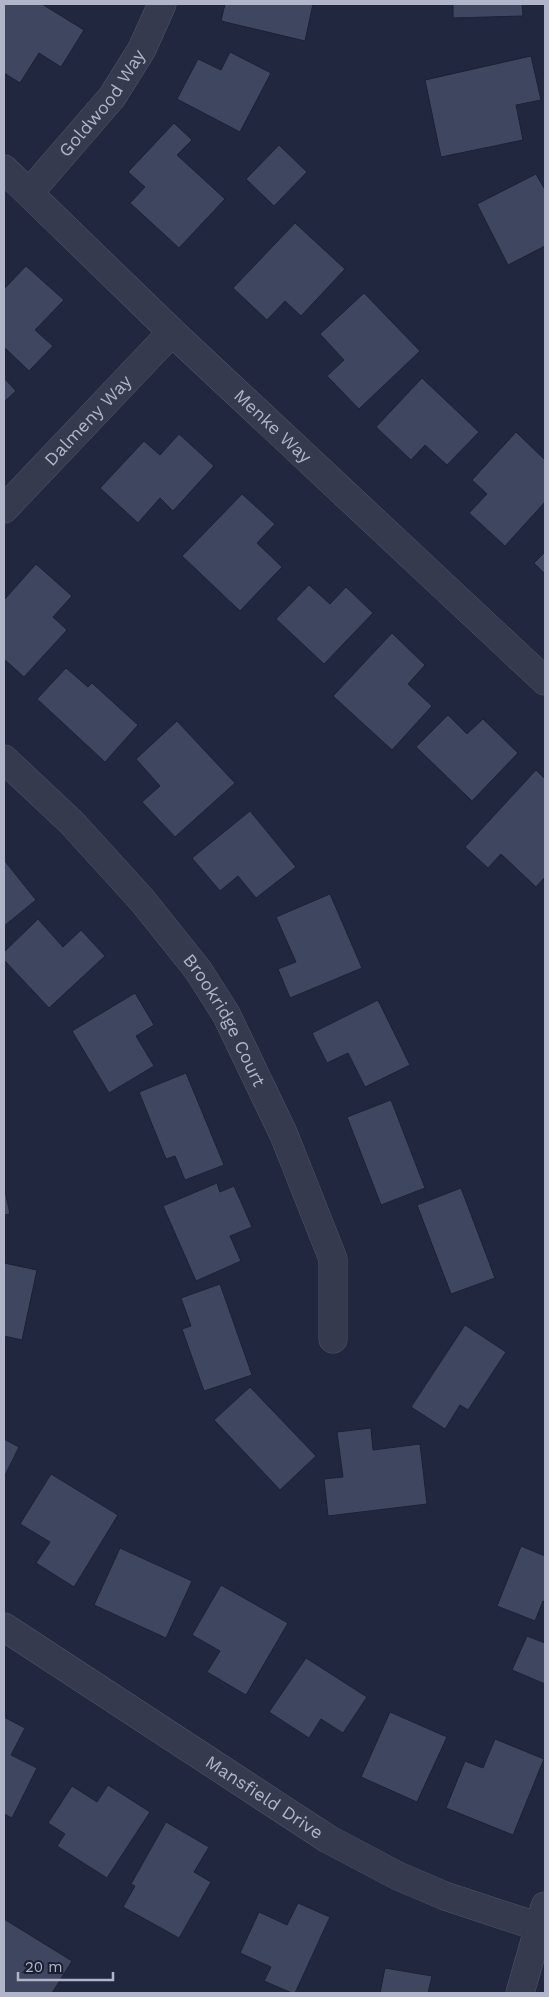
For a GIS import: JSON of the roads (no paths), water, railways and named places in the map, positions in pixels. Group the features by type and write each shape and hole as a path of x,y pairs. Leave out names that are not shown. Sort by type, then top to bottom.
{"street":[{"name":"Goldwood Way","path":"30,193 112,98 142,48 162,4"},
{"name":"Menke Way","path":"4,169 172,332 545,681"},
{"name":"Dalmeny Way","path":"4,509 172,332"},
{"name":"Brookridge Court","path":"4,759 72,823 142,900 198,970 226,1014 284,1135 311,1199 332,1259 333,1339"},
{"name":"Mansfield Drive","path":"4,1627 328,1839 398,1876 445,1896 543,1921"},
{"path":"520,1993 543,1921"}]}
